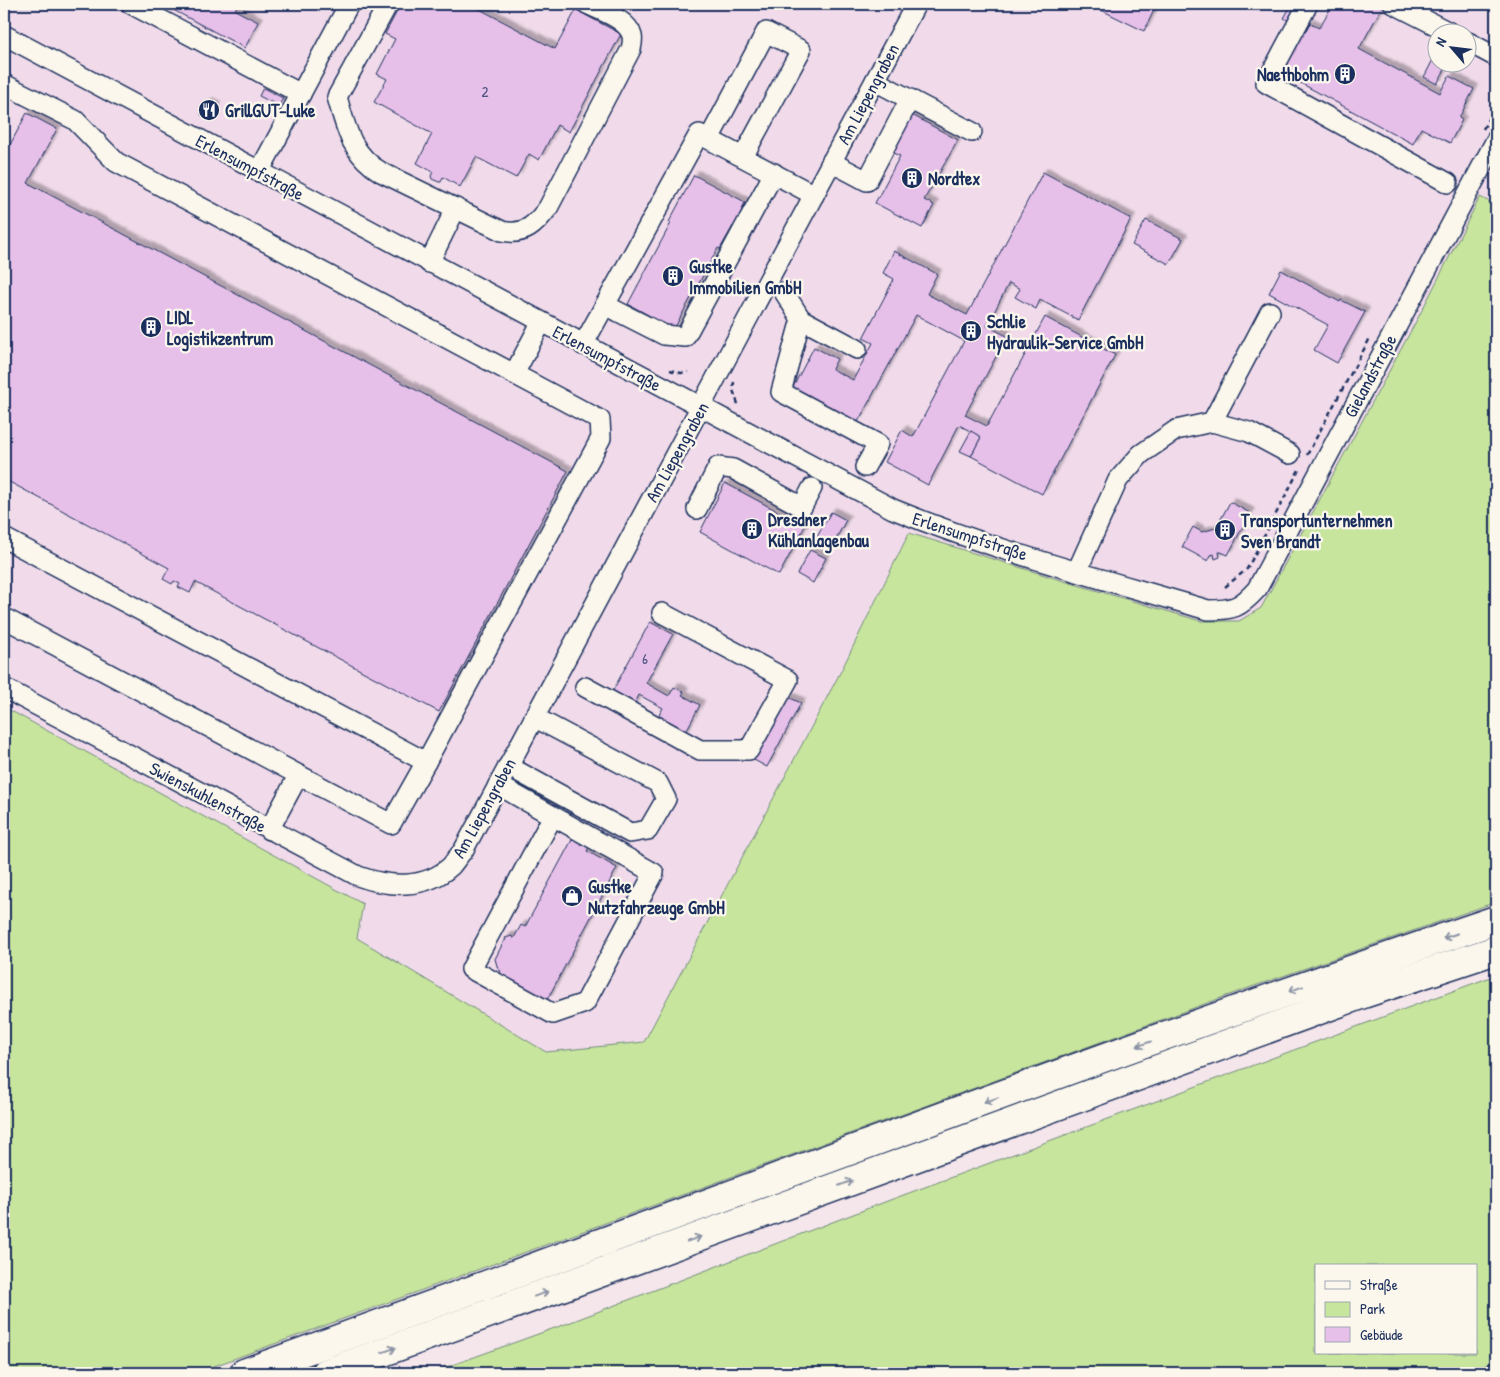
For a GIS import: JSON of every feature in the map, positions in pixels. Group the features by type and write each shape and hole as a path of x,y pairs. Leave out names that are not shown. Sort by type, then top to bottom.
{"highway":[{"path":"244,1373 1348,970 1496,920"},
{"path":"326,1373 1344,1001 1496,950"}],"street":[{"path":"131,4 304,88 337,97"},
{"path":"260,172 349,4"},
{"path":"388,4 337,97 353,144 370,165 502,232 512,234 525,231 538,221 548,208 631,48 632,38 629,29 622,23 587,4"},
{"name":"Am Liepengraben","path":"420,882 435,876 450,866 463,850 916,4"},
{"path":"1308,4 1266,83 1448,183"},
{"path":"1399,5 1430,22"},
{"path":"709,139 766,32 801,50 743,157"},
{"name":"Erlensumpfstraße","path":"4,35 540,323 893,509 923,521 1077,571 1208,610 1228,610 1238,607"},
{"path":"1478,47 1496,57"},
{"path":"875,81 972,132"},
{"path":"4,84 75,120 116,162 600,420 601,438 391,824 4,618"},
{"path":"832,162 868,181 910,99"},
{"path":"583,345 699,134 814,195"},
{"name":"Gielandstraße","path":"1238,607 1256,589 1488,138"},
{"path":"605,305 664,335 685,336 774,173"},
{"path":"428,263 456,208"},
{"path":"784,292 801,319 857,349"},
{"path":"1212,422 1270,312"},
{"path":"801,319 781,392 878,444 864,467"},
{"path":"514,374 540,323"},
{"path":"1077,571 1118,480 1141,454 1176,430 1212,422 1249,432 1290,454"},
{"path":"697,508 718,467 733,469 802,507 812,488"},
{"path":"4,538 426,762"},
{"path":"584,687 700,750 749,750 788,680 662,613"},
{"name":"Swienskuhlenstraße","path":"4,688 358,876 376,882 396,885 420,882"},
{"path":"508,766 630,833 648,830 666,799 658,783 534,717"},
{"path":"270,830 298,776"},
{"path":"498,785 553,816 654,873 585,1004 553,1014 471,968 553,816"},
{"path":"1492,1373 1496,1371"}],"path":[{"path":"1488,138 1496,104"},
{"path":"1225,587 1247,569 1373,332"},
{"path":"734,382 733,390 738,404"}],"shaded area":[{"path":"4,4 1496,4 1496,205 1480,198 1420,314 1261,608 1239,621 1201,621 909,533 841,671 644,1042 546,1052 357,938 363,904 4,707"}],"green space":[{"path":"1480,197 1496,205 1496,902 1243,990 195,1373 4,1373 4,707 363,904 357,938 546,1052 644,1042 841,671 909,533 1201,621 1239,621 1261,608 1420,314"},
{"path":"1496,975 1496,1373 430,1373 563,1325 890,1200"}],"building":[{"path":"162,4 238,4 235,10 258,22 245,48"},
{"path":"401,4 470,4 555,49 576,10 621,34 569,132 557,125 539,160 529,154 516,178 476,157 460,187 443,177 441,182 432,179 433,172 417,163 432,134 374,102 387,79 377,74 395,39 385,34"},
{"path":"1089,4 1157,4 1144,31"},
{"path":"1292,4 1306,4 1295,24 1284,18"},
{"name":"Naethbohm","path":"1333,4 1384,4 1359,49 1440,93 1449,76 1474,89 1459,118 1462,120 1450,143 1421,128 1413,144 1282,73 1309,23 1319,28"},
{"path":"1428,69 1428,72 1444,72 1437,84 1424,77"},
{"path":"263,88 283,98 279,106 259,96"},
{"name":"GrillGUT-Luke","path":"208,102 216,106 209,119 201,115"},
{"name":"LIDL Logistikzentrum","path":"27,113 57,129 28,183 568,471 439,712 195,582 190,593 178,587 180,584 174,581 172,584 163,579 169,568 4,479 4,156"},
{"name":"Nordtex","path":"912,115 958,140 924,200 934,205 922,228 875,203 900,156 893,153 892,148"},
{"name":"Schlie Hydraulik-Service GmbH","path":"1043,172 1131,219 1078,320 1040,300 1036,309 1015,297 1020,289 1009,283 987,326 1007,336 965,415 987,426 1045,317 1115,355 1042,494 971,456 981,437 959,425 928,485 885,462 902,430 913,437 964,341 916,315 858,422 793,387 814,347 837,359 832,369 853,380 873,343 863,338 894,279 883,273 894,251 937,274 927,294 967,315"},
{"name":"Gustke Immobilien GmbH","path":"694,175 745,202 735,227 733,226 720,249 718,248 674,329 628,304"},
{"path":"1146,220 1183,239 1169,264 1132,245"},
{"path":"1281,270 1340,302 1341,300 1365,312 1337,363 1314,350 1328,325 1269,293"},
{"path":"971,431 981,437 971,456 960,451"},
{"name":"Dresdner Kühlanlagenbau","path":"725,483 805,526 779,575 700,532"},
{"name":"Transportunternehmen Sven Brandt","path":"1230,502 1250,513 1228,555 1219,552 1220,557 1215,559 1214,554 1211,555 1208,561 1182,547 1193,527 1202,532 1216,528"},
{"path":"831,512 846,520 830,550 814,542"},
{"path":"810,550 826,558 813,583 797,574"},
{"path":"650,622 673,634 646,683 669,696 674,687 684,692 682,695 700,705 684,735 656,720 663,708 639,695 634,706 611,694"},
{"path":"788,697 801,703 767,767 754,760"},
{"name":"Gustke Nutzfahrzeuge GmbH","path":"574,836 590,845 587,851 617,868 547,1000 499,975 501,971 498,969 495,959 506,940 505,938 512,936 514,938 521,925 525,927"}],"place":[{"name":"Naethbohm","path":"1345,74"},
{"name":"GrillGUT-Luke","path":"209,110"},
{"name":"Nordtex","path":"912,178"},
{"name":"Gustke Immobilien GmbH","path":"673,276"},
{"name":"LIDL Logistikzentrum","path":"151,327"},
{"name":"Schlie Hydraulik-Service GmbH","path":"971,331"},
{"name":"Dresdner Kühlanlagenbau","path":"752,529"},
{"name":"Transportunternehmen Sven Brandt","path":"1225,530"},
{"name":"Gustke Nutzfahrzeuge GmbH","path":"572,896"}]}
